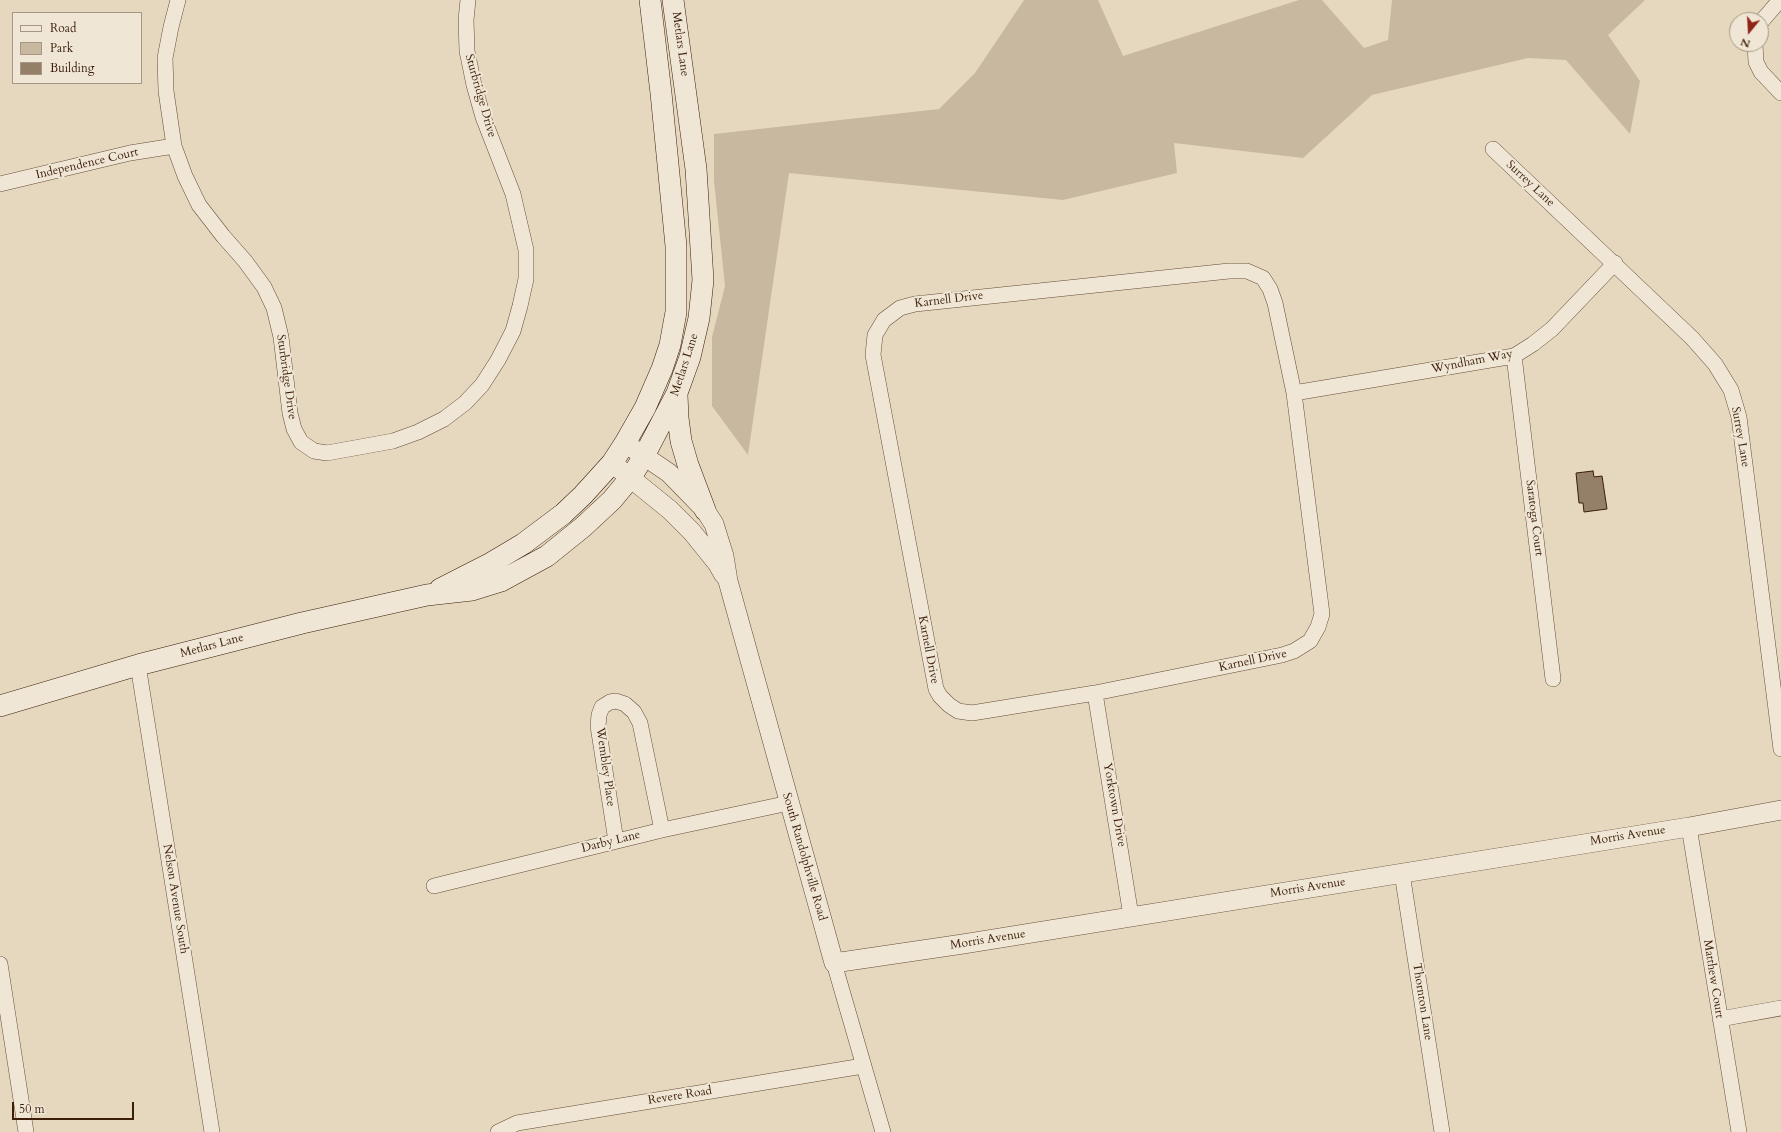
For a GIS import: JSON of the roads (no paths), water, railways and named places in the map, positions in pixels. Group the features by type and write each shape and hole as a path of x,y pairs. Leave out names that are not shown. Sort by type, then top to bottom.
{"main road":[{"name":"Metlars Lane","path":"427,596 491,563 523,544 563,514 583,495 612,462 625,444 645,408 662,369 670,345 676,312 676,246 672,193 650,0"},
{"name":"Metlars Lane","path":"0,706 138,665 302,623 427,596 472,590 501,580 547,556 584,527 612,500 631,476 644,456 677,392 690,357 699,318 703,280 696,169 673,0"},
{"path":"677,392 681,441 688,465 705,510"}],"street":[{"name":"Sturbridge Drive","path":"178,0 171,27 166,58 166,92 174,146 185,176 200,205 257,277 264,287 274,308 281,337 290,413 294,429 301,442 314,451 327,453 393,441 418,432 444,419 465,403 482,384 498,360 513,331 526,279 526,250 513,194 483,117 466,51 466,20 468,0"},
{"path":"1769,13 1780,0"},
{"path":"1755,52 1756,62 1761,72 1781,93"},
{"name":"Independence Court","path":"0,184 130,153 174,146"},
{"name":"Surrey Lane","path":"1493,149 1615,263 1692,338 1715,364 1731,390 1739,417 1781,749"},
{"name":"Wyndham Way","path":"1294,394 1514,356 1552,330 1615,263"},
{"name":"Karnell Drive","path":"1229,271 1247,271 1263,278 1270,289 1275,304 1294,394 1322,614 1318,627 1310,641 1294,651 1282,655 1095,694 972,713 958,711 940,696 936,689 873,355 875,335 884,320 900,308 915,304 1229,271"},
{"name":"Saratoga Court","path":"1514,356 1553,679"},
{"name":"South Randolphville Road","path":"625,444 669,474 705,510 714,524 720,541 728,581 789,803 882,1132"},
{"name":"South Randolphville Road","path":"612,462 631,476 692,532 717,563 728,581"},
{"name":"Nelson Avenue South","path":"138,665 212,1132"},
{"name":"Yorktown Drive","path":"1095,694 1131,916"},
{"name":"Wembley Place","path":"616,841 598,726 599,715 602,707 610,702 616,701 625,704 634,712 640,723 662,830"},
{"name":"Darby Lane","path":"434,886 662,830 789,803"},
{"name":"Morris Avenue","path":"834,963 963,944 1402,872 1689,827 1781,810"},
{"name":"Matthew Court","path":"1689,827 1739,1132"},
{"name":"Thornton Lane","path":"1402,872 1442,1132"},
{"path":"0,964 26,1132"},
{"path":"1720,1020 1781,1008"},
{"name":"Revere Road","path":"498,1132 517,1122 864,1066"}]}
